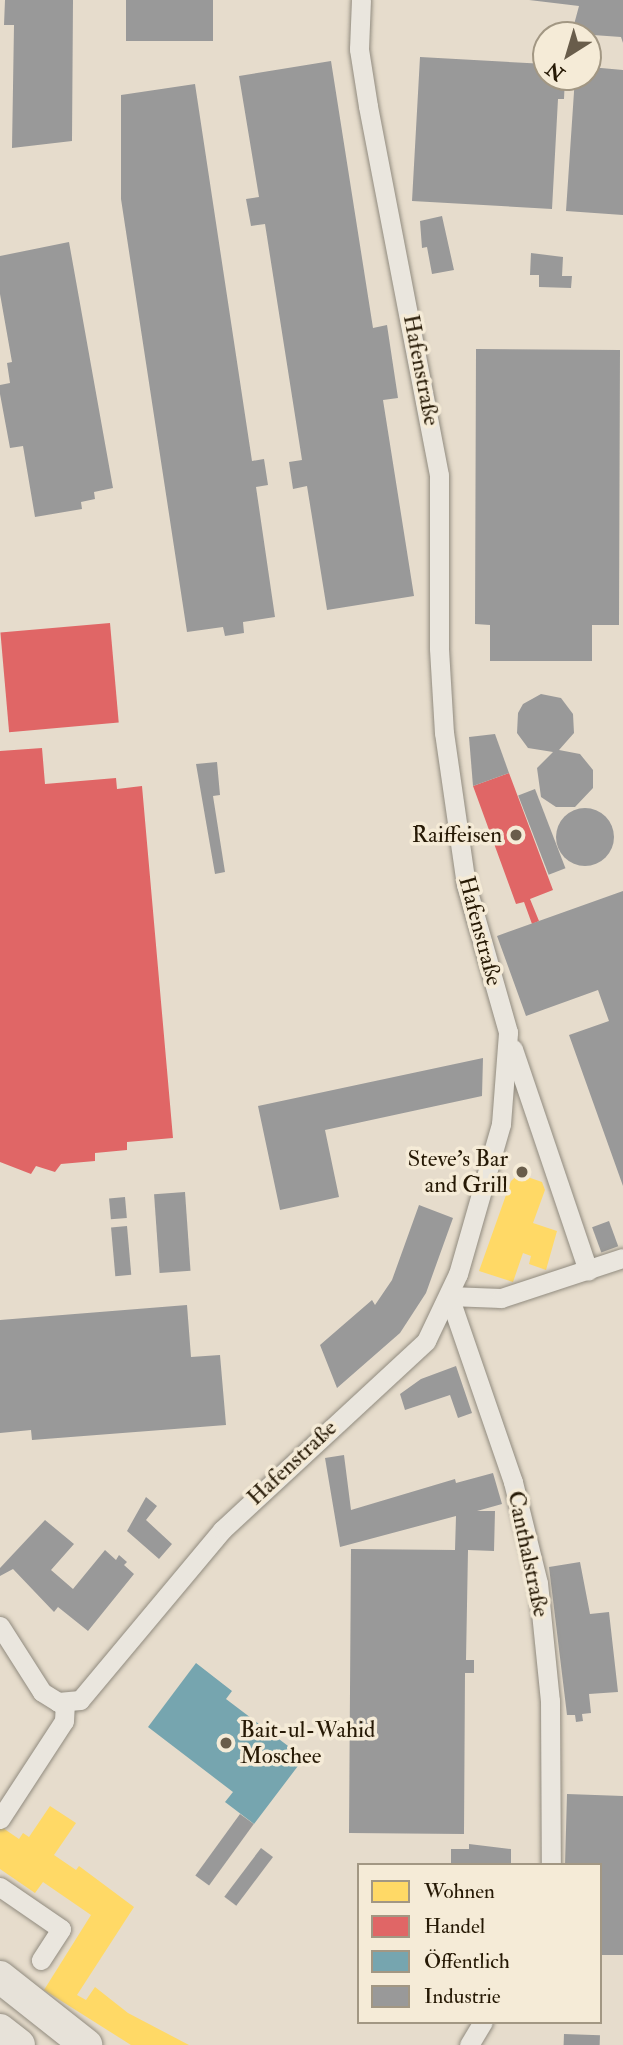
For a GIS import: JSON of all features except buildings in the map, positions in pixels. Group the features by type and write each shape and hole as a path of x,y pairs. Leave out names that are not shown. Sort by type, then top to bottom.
{"main road":[{"path":"0,1977 86,2045"},
{"path":"0,2030 19,2045"}],"street":[{"name":"Hafenstraße","path":"65,1703 80,1700 174,1584 265,1486 415,1353 438,1323 449,1296 501,1125 508,1032 466,885 454,816 439,648 439,475 363,72 361,0"},
{"path":"508,1032 588,1270"},
{"path":"449,1296 501,1298 623,1258"},
{"name":"Canthalstraße","path":"449,1296 513,1482 538,1583 550,1701 551,1863"},
{"path":"0,1626 32,1681 52,1700 65,1703 64,1721 0,1819"},
{"path":"0,1887 61,1929 41,1960"},
{"path":"469,2045 482,2024"}],"place":[{"name":"Raiffeisen","path":"516,835"},
{"name":"Steve's Bar and Grill","path":"522,1172"},
{"name":"Bait-ul-Wahid Moschee","path":"226,1743"}]}
